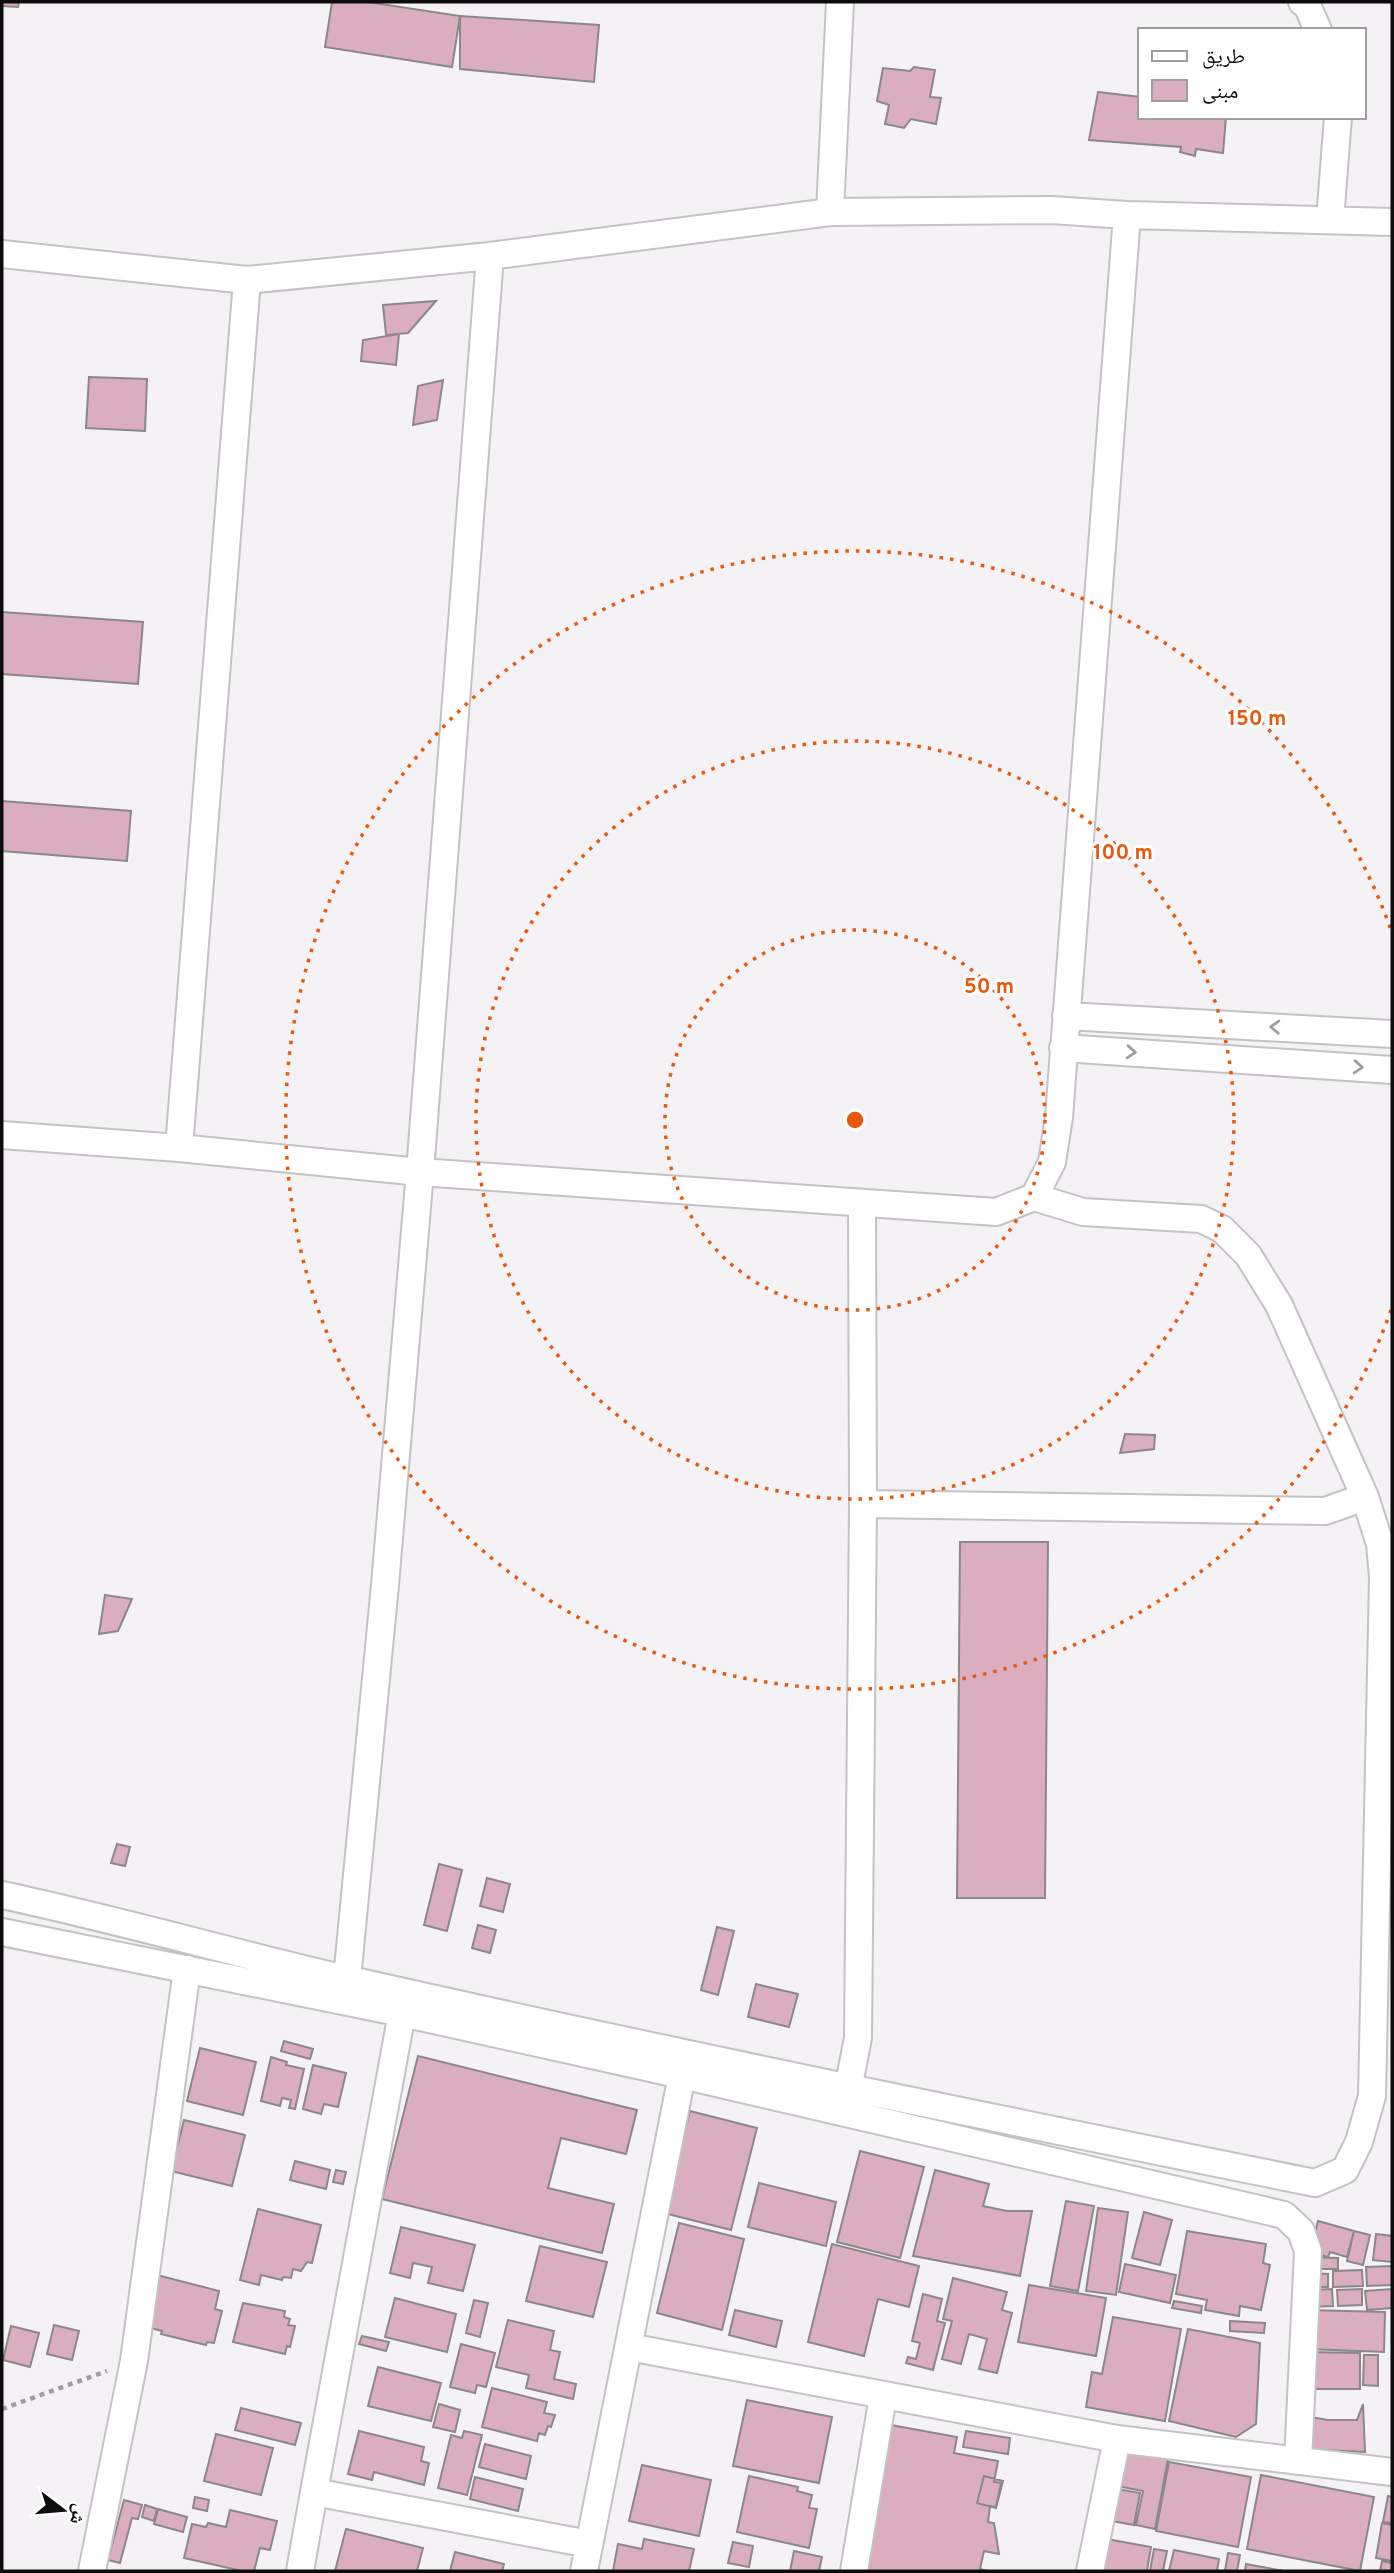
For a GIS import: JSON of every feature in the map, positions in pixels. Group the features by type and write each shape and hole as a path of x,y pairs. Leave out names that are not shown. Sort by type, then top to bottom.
{"street":[{"path":"830,212 840,2"},
{"path":"1302,2 1306,3 1317,28"},
{"path":"1330,220 1338,119"},
{"path":"2,254 247,281 490,256 830,212 1051,210 1126,215 1392,222"},
{"path":"1034,1197 1052,1162 1059,1117 1126,215"},
{"path":"346,1979 383,1599 420,1172 490,256"},
{"path":"179,1148 247,281"},
{"path":"1066,1016 1392,1034"},
{"path":"1063,1048 1392,1070"},
{"path":"2,1135 179,1148 420,1172 862,1204 996,1212 1034,1197 1083,1212 1201,1219 1222,1230 1248,1255 1279,1305 1366,1497 1380,1544 1383,1577 1372,2096 1359,2142 1345,2170 1315,2183 848,2089 346,1979 2,1895"},
{"path":"848,2089 858,2038 863,1504 862,1204"},
{"path":"863,1504 1325,1511 1366,1497"},
{"path":"2,1931 402,2013 682,2075 1284,2215 1301,2231 1308,2250 1298,2461"},
{"path":"92,2571 134,2361 187,1969"},
{"path":"300,2571 402,2013"},
{"path":"584,2571 682,2075"},
{"path":"629,2347 1117,2439 1392,2472"},
{"path":"854,2571 883,2396"},
{"path":"1090,2571 1117,2439"},
{"path":"314,2492 589,2544"}],"path":[{"path":"2,2409 134,2361"}],"building":[{"path":"2,2 19,2 18,7 2,6"},
{"path":"332,2 368,2 460,16 452,67 325,47"},
{"path":"460,16 599,25 594,82 460,69"},
{"path":"914,67 935,70 930,97 941,98 936,124 911,119 904,128 885,124 889,105 877,101 883,68 910,71"},
{"path":"1098,92 1138,97 1138,119 1226,119 1223,153 1196,149 1195,156 1180,152 1181,147 1089,140"},
{"path":"436,301 408,333 386,335 383,305"},
{"path":"399,334 396,365 361,361 363,340"},
{"path":"89,377 147,379 145,431 86,428"},
{"path":"443,380 437,420 413,425 418,386"},
{"path":"2,612 143,622 138,684 2,674"},
{"path":"2,801 131,811 127,861 2,851"},
{"path":"1125,1434 1155,1435 1154,1449 1120,1453"},
{"path":"960,1542 1048,1542 1045,1898 957,1898"},
{"path":"105,1595 132,1599 118,1631 99,1634"},
{"path":"117,1844 130,1847 125,1866 111,1863"},
{"path":"439,1864 462,1870 447,1931 424,1925"},
{"path":"487,1878 510,1884 503,1912 480,1906"},
{"path":"478,1925 496,1930 490,1953 472,1948"},
{"path":"717,1927 734,1931 718,1995 701,1990"},
{"path":"756,1984 798,1994 789,2027 748,2017"},
{"path":"284,2041 313,2049 310,2059 281,2051"},
{"path":"200,2048 256,2062 243,2115 187,2101"},
{"path":"418,2056 637,2110 626,2154 561,2138 548,2188 614,2204 602,2253 382,2199"},
{"path":"271,2057 287,2062 286,2065 304,2069 295,2109 289,2108 291,2100 282,2098 280,2106 261,2101"},
{"path":"313,2065 346,2073 338,2107 324,2104 321,2114 303,2109"},
{"path":"690,2111 757,2128 731,2230 664,2213"},
{"path":"184,2120 245,2135 232,2186 171,2171"},
{"path":"860,2151 924,2167 900,2258 837,2242"},
{"path":"295,2161 330,2170 326,2189 290,2180"},
{"path":"336,2170 346,2172 343,2184 333,2182"},
{"path":"935,2170 989,2184 983,2206 1007,2211 1032,2211 1020,2276 913,2256"},
{"path":"759,2183 836,2202 826,2246 748,2227"},
{"path":"1066,2201 1094,2206 1078,2291 1050,2286"},
{"path":"1098,2208 1128,2212 1116,2295 1086,2291"},
{"path":"258,2209 321,2225 312,2263 307,2262 301,2271 293,2269 291,2278 283,2277 282,2280 261,2275 259,2285 240,2280"},
{"path":"1144,2212 1172,2220 1160,2265 1132,2258"},
{"path":"1318,2221 1354,2231 1347,2257 1330,2252 1328,2257 1310,2252"},
{"path":"679,2223 744,2239 722,2330 657,2313"},
{"path":"401,2227 475,2245 463,2291 428,2283 432,2267 413,2263 410,2278 390,2273"},
{"path":"1187,2231 1266,2244 1263,2263 1270,2265 1261,2310 1240,2306 1239,2316 1205,2310 1207,2300 1176,2294"},
{"path":"1354,2231 1370,2235 1363,2265 1347,2261"},
{"path":"1376,2234 1392,2236 1392,2262 1373,2260"},
{"path":"832,2244 919,2266 909,2307 878,2299 864,2356 808,2342"},
{"path":"540,2246 607,2262 593,2317 526,2301"},
{"path":"1309,2257 1338,2258 1338,2269 1309,2269"},
{"path":"1125,2264 1176,2275 1170,2303 1119,2292"},
{"path":"1392,2266 1392,2285 1367,2286 1366,2267"},
{"path":"1362,2270 1363,2286 1333,2287 1333,2271"},
{"path":"1309,2273 1328,2274 1328,2287 1309,2287"},
{"path":"153,2274 219,2291 215,2309 222,2311 214,2343 207,2342 206,2345 161,2334 162,2331 140,2325"},
{"path":"953,2278 1007,2292 1002,2310 1012,2313 997,2373 979,2369 987,2339 969,2334 961,2364 942,2359 952,2321 943,2319"},
{"path":"1029,2285 1106,2298 1096,2356 1018,2342"},
{"path":"1332,2289 1333,2306 1309,2307 1308,2290"},
{"path":"1362,2289 1362,2305 1338,2306 1337,2290"},
{"path":"1392,2289 1392,2308 1367,2310 1365,2291"},
{"path":"923,2294 942,2299 937,2321 945,2323 933,2370 906,2363 908,2357 916,2359 920,2343 912,2341"},
{"path":"395,2298 456,2314 447,2352 385,2337"},
{"path":"474,2300 488,2303 480,2337 466,2333"},
{"path":"1174,2301 1202,2306 1201,2313 1172,2308"},
{"path":"243,2303 285,2311 284,2317 290,2319 288,2325 295,2326 290,2347 287,2346 285,2354 233,2342"},
{"path":"735,2310 782,2321 776,2347 729,2335"},
{"path":"1308,2310 1385,2312 1384,2352 1307,2349"},
{"path":"1113,2317 1181,2329 1165,2421 1086,2407 1092,2372 1102,2374"},
{"path":"508,2320 554,2331 550,2350 560,2352 554,2379 576,2384 573,2399 526,2388 529,2375 496,2367"},
{"path":"1230,2321 1265,2323 1264,2333 1230,2331"},
{"path":"54,2325 79,2331 72,2360 47,2354"},
{"path":"11,2326 39,2333 30,2367 3,2360"},
{"path":"1188,2329 1260,2343 1256,2424 1236,2437 1169,2421"},
{"path":"362,2336 389,2342 386,2351 359,2344"},
{"path":"461,2344 495,2353 486,2387 477,2385 475,2393 450,2387"},
{"path":"1309,2352 1360,2353 1360,2389 1309,2389"},
{"path":"1364,2355 1378,2355 1378,2386 1363,2385"},
{"path":"378,2367 441,2383 431,2421 368,2406"},
{"path":"492,2388 547,2402 544,2413 555,2415 545,2435 539,2433 537,2441 482,2427"},
{"path":"747,2400 832,2417 819,2483 733,2466"},
{"path":"439,2404 460,2410 455,2432 433,2427"},
{"path":"1363,2404 1365,2452 1304,2449 1304,2416 1328,2420 1357,2420"},
{"path":"241,2408 301,2423 295,2445 235,2430"},
{"path":"891,2425 957,2437 954,2453 998,2461 994,2482 1001,2483 996,2507 990,2506 988,2522 994,2523 999,2554 984,2551 980,2569 988,2571 864,2571"},
{"path":"359,2431 424,2447 421,2461 429,2463 424,2485 374,2472 372,2480 348,2474"},
{"path":"464,2431 482,2435 467,2495 438,2488 451,2435 462,2438"},
{"path":"966,2431 1010,2438 1008,2454 963,2447"},
{"path":"216,2434 273,2448 261,2495 204,2481"},
{"path":"485,2444 531,2456 526,2479 479,2467"},
{"path":"1124,2451 1168,2459 1155,2529 1136,2525 1143,2491 1117,2486"},
{"path":"1169,2462 1251,2477 1238,2547 1156,2531"},
{"path":"642,2465 711,2480 699,2536 629,2521"},
{"path":"1261,2475 1374,2497 1360,2571 1247,2549"},
{"path":"749,2476 798,2487 797,2491 812,2495 809,2508 817,2509 809,2548 737,2532"},
{"path":"984,2476 1003,2481 996,2508 977,2503"},
{"path":"475,2477 523,2489 518,2511 470,2499"},
{"path":"1117,2489 1140,2493 1134,2525 1111,2521"},
{"path":"1388,2496 1392,2497 1392,2523 1383,2522"},
{"path":"195,2497 209,2500 207,2511 193,2508"},
{"path":"124,2500 142,2505 138,2519 132,2518 120,2563 108,2560"},
{"path":"145,2505 157,2509 154,2521 142,2517"},
{"path":"158,2509 187,2517 183,2532 154,2524"},
{"path":"230,2510 277,2521 270,2550 260,2548 254,2571 242,2571 184,2558 192,2524 206,2527 208,2523 226,2527"},
{"path":"1382,2523 1392,2525 1392,2561 1376,2558"},
{"path":"346,2529 423,2548 417,2571 335,2571"},
{"path":"1101,2538 1151,2547 1147,2571 1095,2571"},
{"path":"644,2539 694,2549 689,2571 613,2571 618,2544 642,2549"},
{"path":"733,2542 753,2546 749,2567 728,2563"},
{"path":"1154,2549 1167,2551 1163,2571 1150,2571"},
{"path":"1174,2550 1219,2559 1217,2571 1169,2571"},
{"path":"794,2551 822,2557 819,2571 790,2571"},
{"path":"455,2552 504,2564 502,2571 450,2571"},
{"path":"1228,2553 1240,2555 1237,2571 1225,2571"},
{"path":"1382,2561 1392,2563 1392,2571 1380,2571"},
{"path":"1246,2564 1284,2571 1245,2571"}]}
